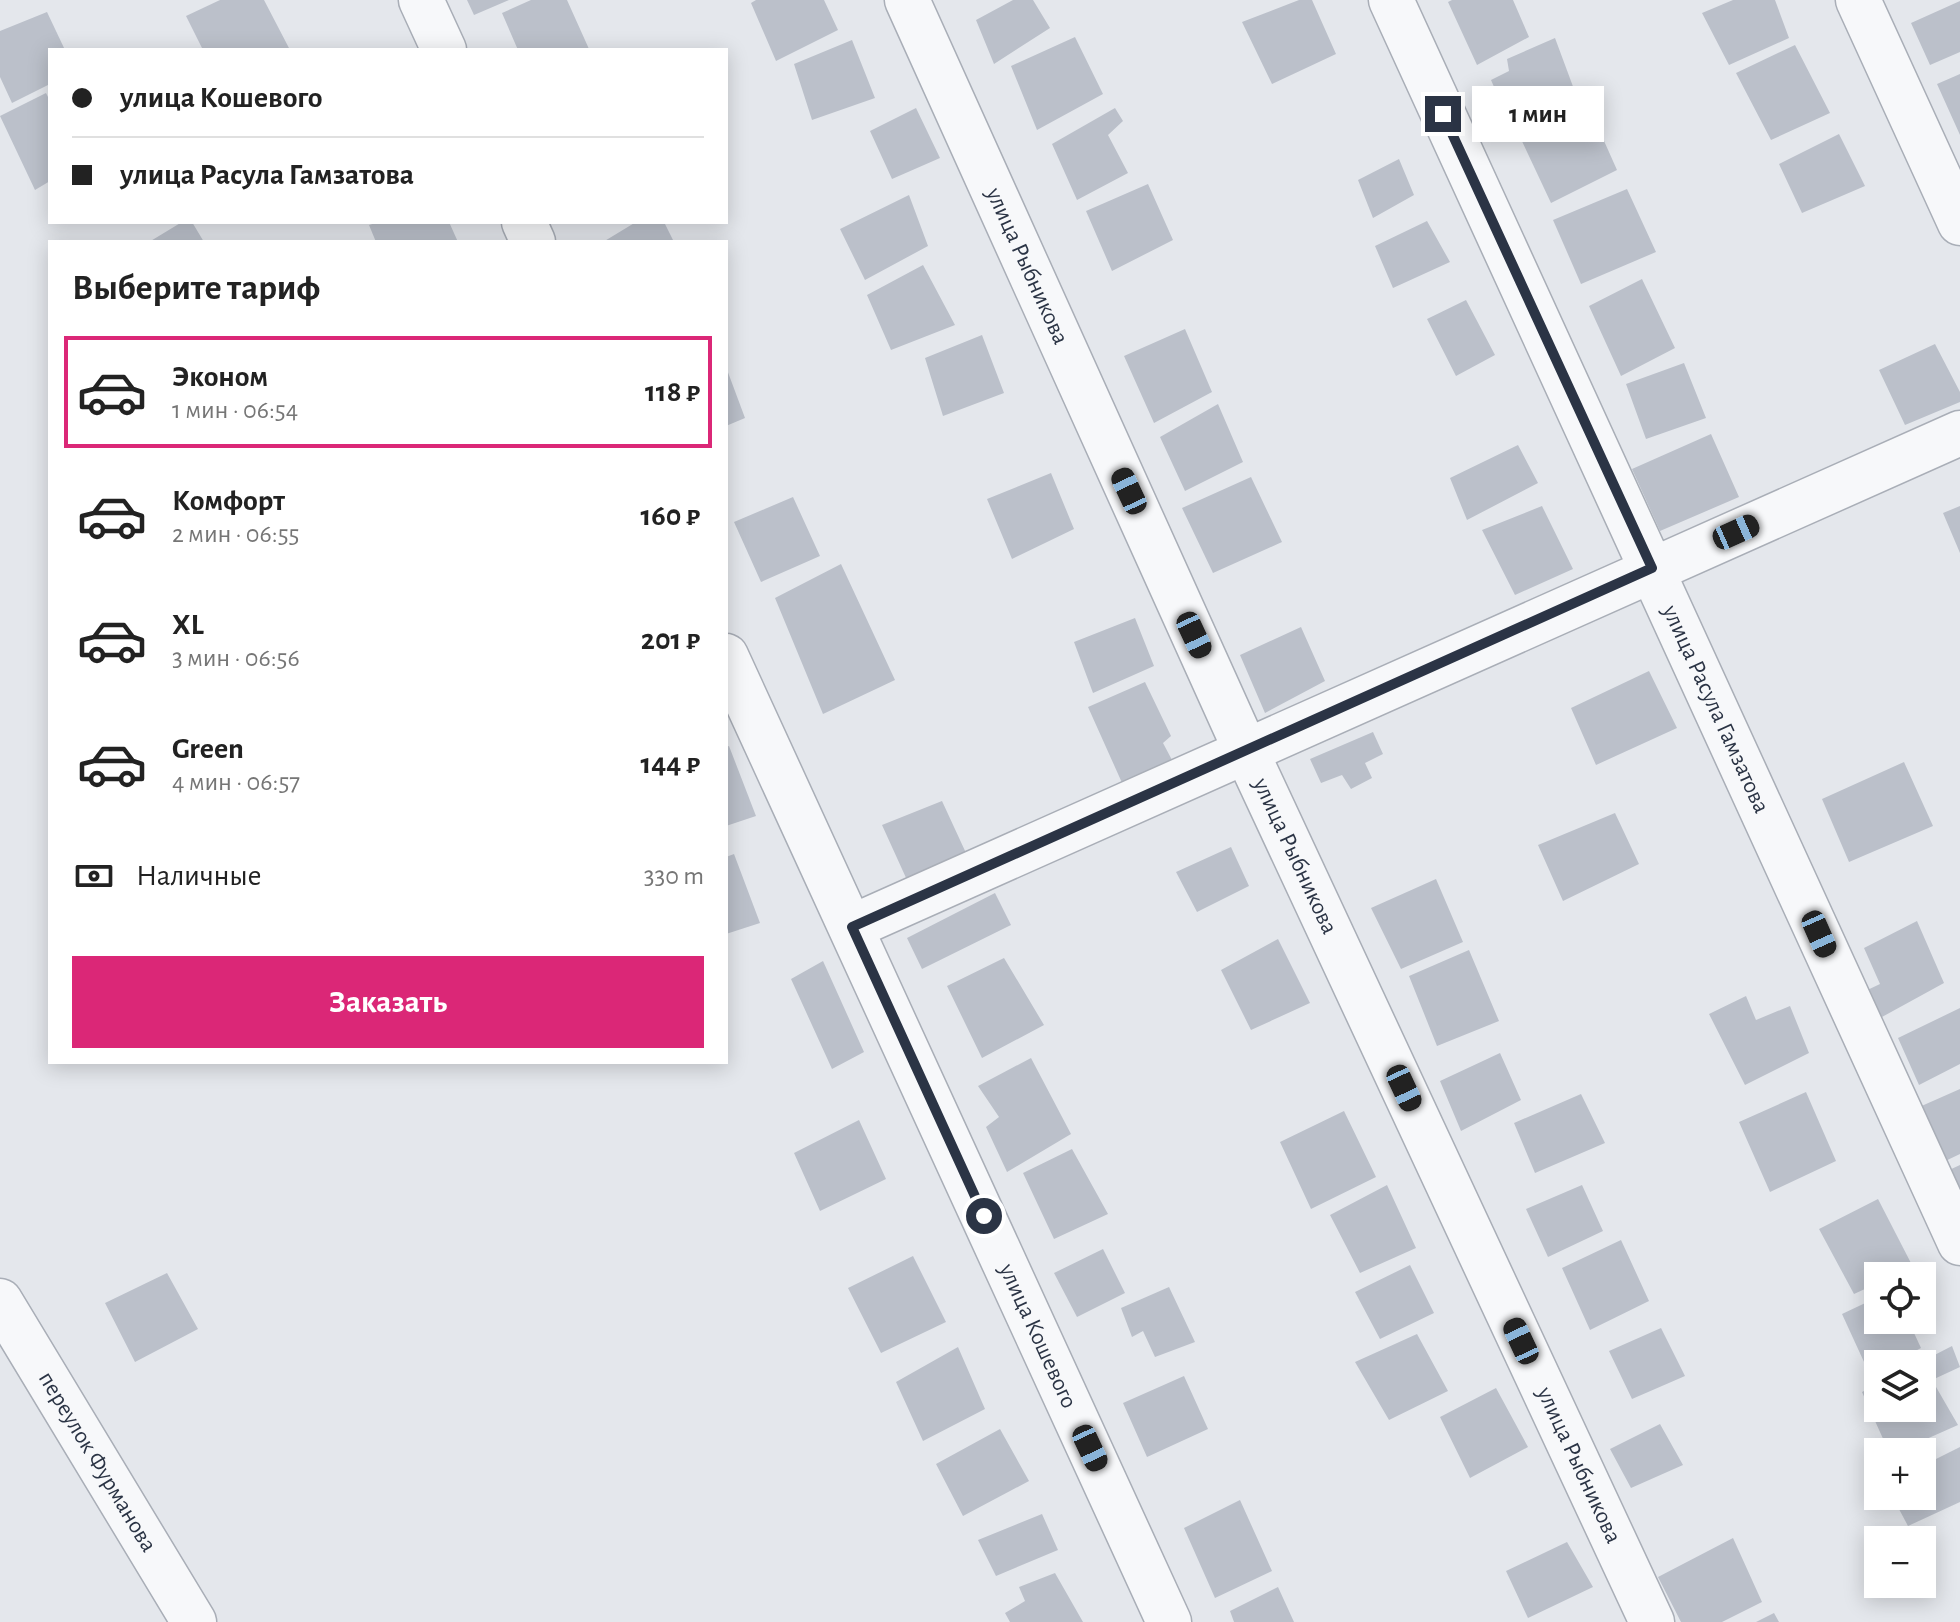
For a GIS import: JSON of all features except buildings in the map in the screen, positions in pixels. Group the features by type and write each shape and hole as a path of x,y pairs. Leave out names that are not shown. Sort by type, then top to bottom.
{"street":[{"path":"421,0 443,48"},
{"name":"улица Рыбникова","path":"907,0 1246,751 1652,1622"},
{"name":"улица Расула Гамзатова","path":"1391,0 1960,1243"},
{"path":"1858,0 1960,223"},
{"path":"852,927 1960,433"},
{"name":"улица Кошевого","path":"728,660 1169,1622"},
{"name":"переулок Фурманова","path":"0,1301 194,1622"}],"route":[{"path":"984,1216 852,927 1652,568 1443,114"}]}
